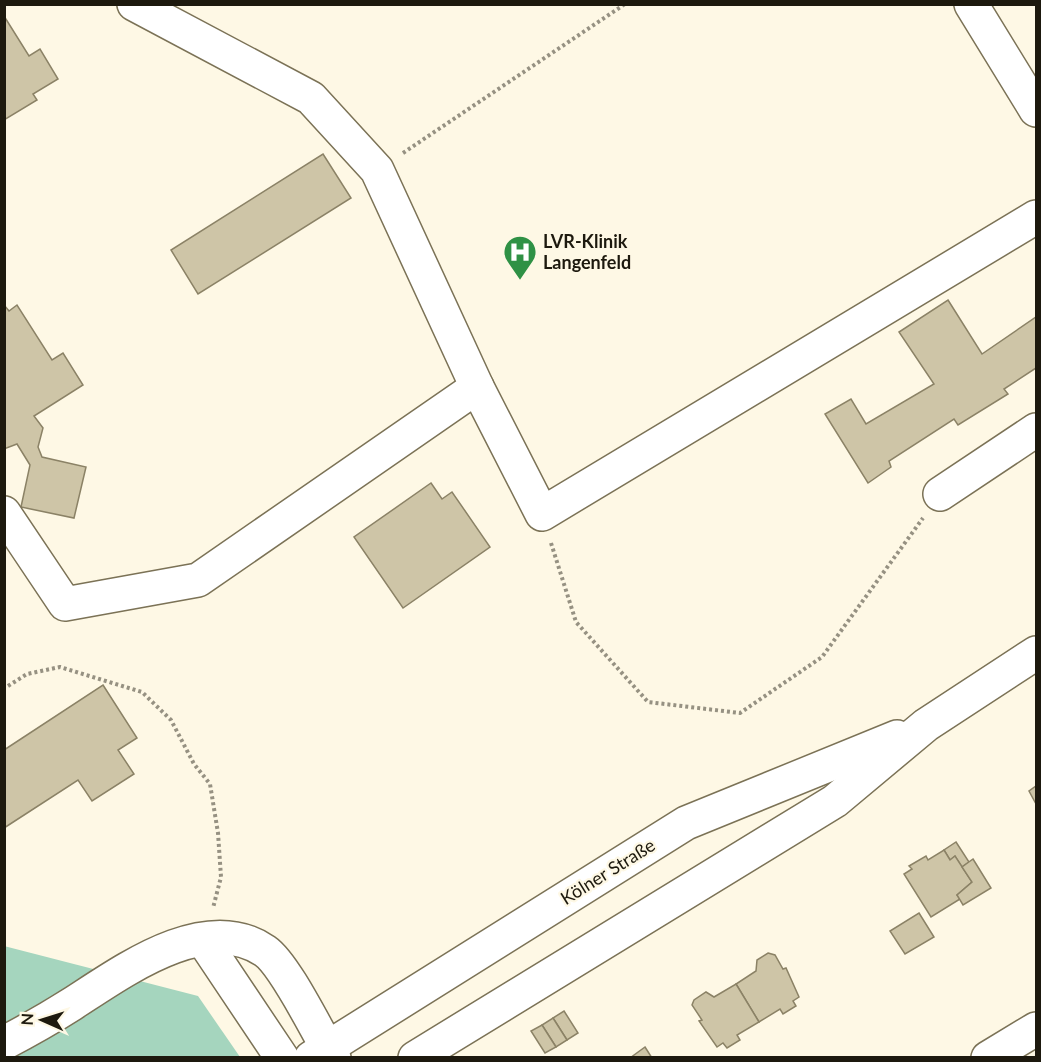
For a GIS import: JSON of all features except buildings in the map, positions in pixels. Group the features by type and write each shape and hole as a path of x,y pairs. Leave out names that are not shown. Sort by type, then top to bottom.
{"main road":[{"path":"134,4 311,98 377,170 477,387 542,514 1036,217"},
{"path":"971,4 1036,110"},
{"path":"4,513 65,604 198,580 477,387"},
{"path":"940,494 1036,430"},
{"name":"Kölner Straße","path":"415,1058 835,801 926,725 1036,653"},
{"name":"Kölner Straße","path":"324,1054 686,823 926,725"},
{"path":"203,940 282,1058"},
{"path":"4,1043 138,962 185,943 203,940 249,942 267,952 324,1054"},
{"path":"988,1058 1036,1029"}],"path":[{"path":"377,170 624,4"},
{"path":"542,514 576,622 648,702 740,712 822,657 940,494"},
{"path":"8,686 27,674 60,667 142,692 171,720 194,764 210,784 218,833 221,877 203,940"}],"green space":[{"path":"4,946 198,996 240,1057 5,1057"}],"place":[{"name":"LVR-Klinik Langenfeld","path":"520,281"}]}
